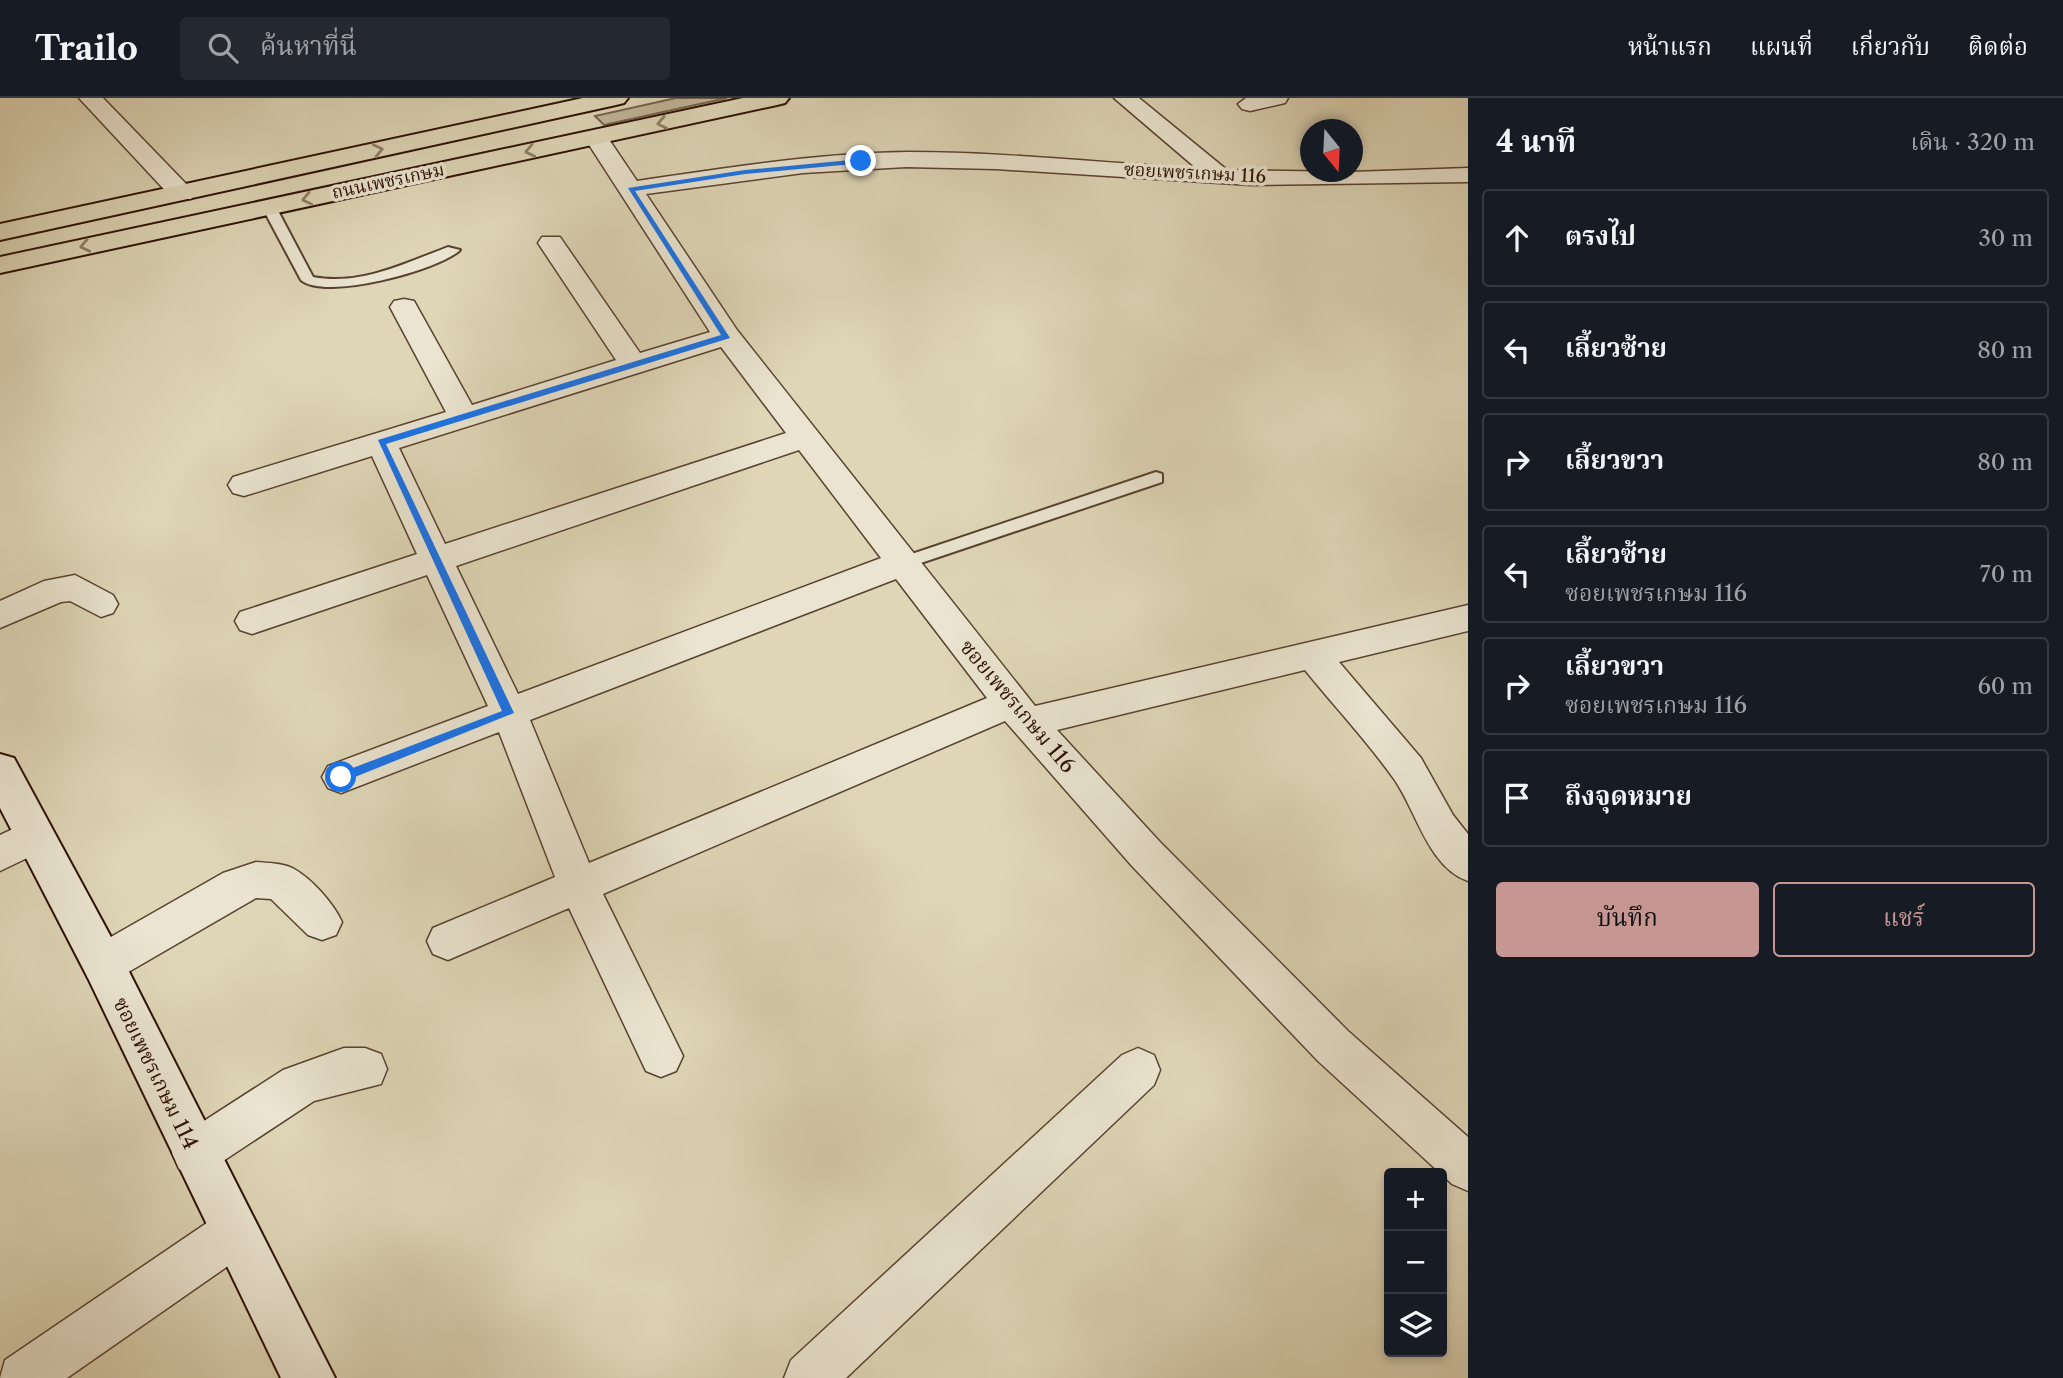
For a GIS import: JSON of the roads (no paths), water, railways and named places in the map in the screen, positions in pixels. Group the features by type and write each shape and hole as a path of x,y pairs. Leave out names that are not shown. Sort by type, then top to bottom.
{"main road":[{"name":"ถนนเพชรเกษม","path":"0,232 182,194 574,102 615,98"},
{"name":"ถนนเพชรเกษม","path":"0,265 777,98"},
{"path":"574,102 596,137"}],"street":[{"path":"90,98 182,194"},
{"path":"1125,98 1221,177"},
{"path":"1250,104 1277,98"},
{"name":"ซอยเพชรเกษม 116","path":"596,137 727,336 1019,712 1146,854 1324,1036 1468,1168"},
{"name":"ซอยเพชรเกษม 116","path":"630,189 745,172 918,160 1025,162 1221,177 1468,175"},
{"path":"551,243 634,365"},
{"path":"404,307 464,418"},
{"path":"244,485 727,336"},
{"path":"252,621 805,437"},
{"path":"381,443 509,713 579,886 661,1056"},
{"path":"341,777 903,563"},
{"path":"0,615 57,590 75,588 101,604"},
{"path":"448,941 579,886 1019,712 1313,655 1468,618"},
{"path":"1313,655 1408,769 1439,827 1468,864"},
{"name":"ซอยเพชรเกษม 114","path":"0,769 17,846 103,964 234,1233 309,1378"},
{"path":"103,964 237,886 256,880 281,882 322,922"},
{"path":"195,1153 304,1082 346,1068 365,1069"},
{"path":"808,1378 1138,1070"},
{"path":"23,1378 234,1233"}],"lane":[{"path":"269,207 309,280 321,284 350,285 453,250"},
{"path":"903,563 1156,478"}]}
